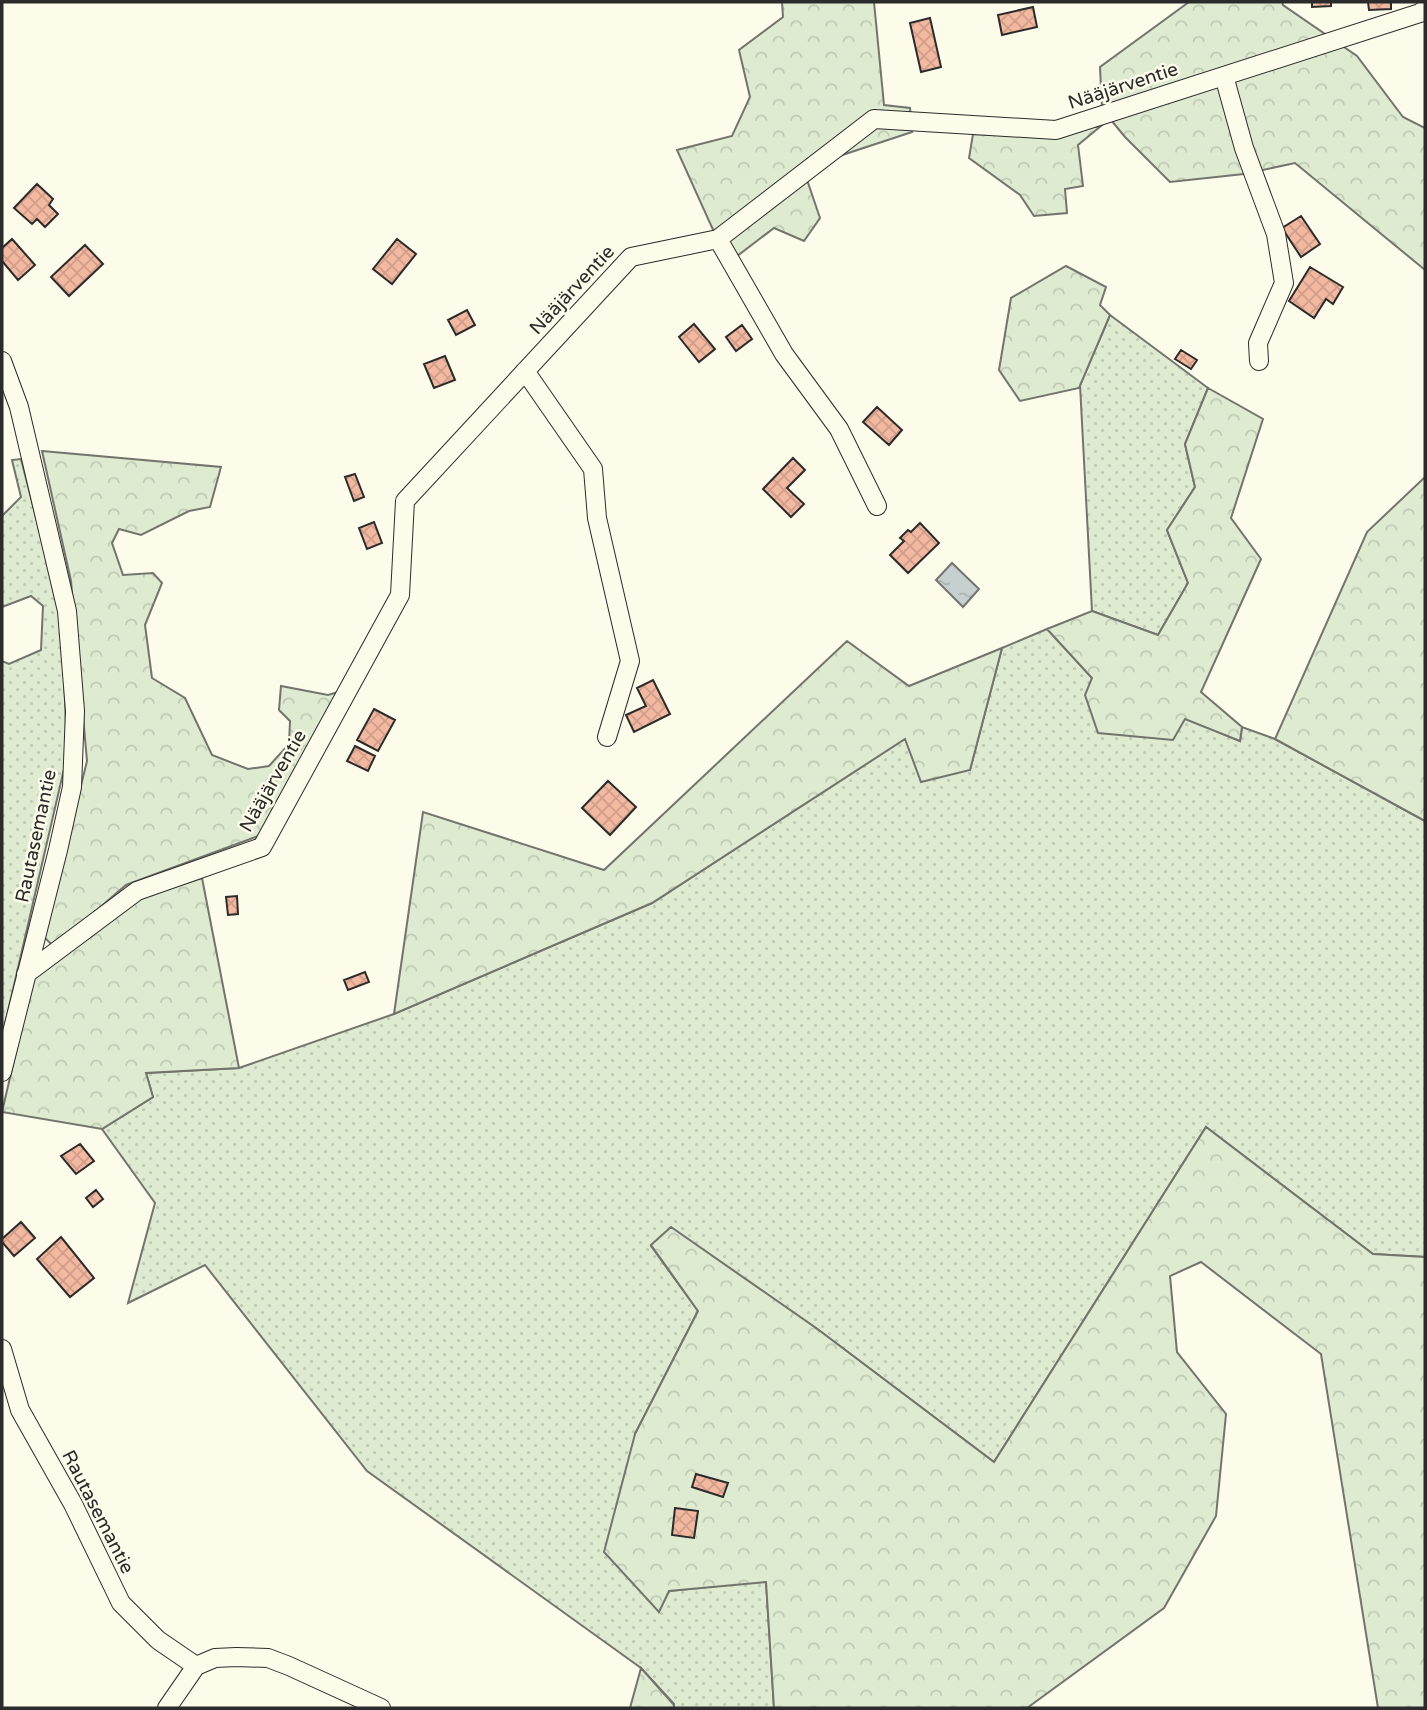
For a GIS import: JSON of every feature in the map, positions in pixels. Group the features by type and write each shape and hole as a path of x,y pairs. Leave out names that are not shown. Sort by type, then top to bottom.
{"street":[{"name":"Nääjärventie","path":"26,974 137,891 262,847 400,594 405,500 631,257 718,239 874,119 1056,130 1420,13 1425,9"},
{"path":"1224,76 1244,148 1276,234 1284,283 1258,343 1259,361"},
{"path":"718,239 784,354 839,429 877,506"},
{"name":"Rautasemantie","path":"2,361 19,407 67,611 75,711 72,787 2,1072"},
{"path":"525,371 593,469 597,517 630,661 607,737"},
{"name":"Rautasemantie","path":"2,1349 20,1409 73,1504 121,1603 158,1640 196,1665"},
{"path":"167,1708 196,1665 215,1658 236,1657 268,1658 381,1708"}],"green space":[{"path":"782,2 874,2 884,105 910,108 912,132 803,168 820,218 804,241 774,228 728,263 677,150 732,136 750,97 739,50 783,17"},
{"path":"1189,2 1282,2 1357,56 1403,117 1425,128 1425,270 1295,163 1244,174 1170,182 1125,137 1102,109 1100,67"},
{"path":"1101,126 1078,145 1083,186 1065,189 1067,213 1034,216 1020,195 969,158 973,134 1033,135"},
{"path":"1066,266 1106,287 1100,305 1110,315 1079,388 1020,401 999,370 1011,298"},
{"path":"1110,315 1208,388 1185,444 1195,487 1167,530 1188,583 1158,635 1092,611 1080,385"},
{"path":"1208,388 1263,419 1231,518 1261,559 1201,692 1242,727 1240,741 1185,719 1173,740 1098,733 1085,695 1092,678 1047,629 1092,611 1158,635 1188,583 1167,530 1195,487 1185,444"},
{"path":"42,451 221,467 210,507 189,511 141,535 119,529 112,543 123,575 153,573 162,583 145,625 152,678 185,698 212,755 248,769 269,766 289,744 290,721 279,710 281,686 328,695 342,691 261,835 126,885 54,947 44,937 87,761 71,581"},
{"path":"21,459 62,618 67,756 2,1037 2,661 9,664 41,650 43,606 31,596 2,607 2,516 21,497 12,460"},
{"path":"1425,477 1425,821 1275,739 1367,532"},
{"path":"1047,629 1092,678 1240,741 1242,727 1275,739 1425,821 1425,1257 1373,1254 1206,1127 994,1462 816,1328 671,1228 651,1246 698,1311 635,1434 659,1611 669,1591 766,1581 774,1708 674,1708 674,1704 641,1668 367,1471 205,1265 128,1303 155,1203 102,1129 153,1097 146,1073 239,1068 394,1014 652,903 906,738 970,770 1002,648"},
{"path":"847,641 909,686 1002,648 970,770 921,782 905,739 652,903 394,1014 423,812 604,870"},
{"path":"202,878 239,1068 146,1073 153,1097 102,1129 2,1112 33,979 137,899"},
{"path":"1206,1127 1373,1254 1425,1257 1425,1708 1378,1708 1321,1354 1201,1262 1170,1276 1177,1352 1226,1414 1216,1516 1164,1608 1027,1708 774,1708 766,1582 669,1591 659,1612 604,1552 635,1434 698,1311 651,1245 671,1227 816,1328 994,1462"},
{"path":"641,1668 674,1705 674,1708 630,1708"}],"water":[{"path":"952,563 979,589 963,607 936,580"}],"building":[{"path":"1312,2 1331,2 1331,6 1312,7"},
{"path":"1368,2 1391,2 1391,9 1369,10"},
{"path":"1033,7 1037,27 1002,35 998,15"},
{"path":"930,18 941,67 921,72 910,23"},
{"path":"37,184 53,199 49,205 58,214 45,227 37,219 32,224 14,208"},
{"path":"1301,216 1320,244 1301,257 1282,228"},
{"path":"12,239 35,265 18,280 2,261 2,248"},
{"path":"397,239 416,254 392,284 373,269"},
{"path":"85,245 103,264 69,296 51,277"},
{"path":"1310,267 1343,287 1333,304 1326,299 1314,318 1289,301"},
{"path":"467,310 475,325 456,335 448,320"},
{"path":"694,324 715,349 699,362 679,337"},
{"path":"742,325 752,339 736,351 726,337"},
{"path":"1181,350 1197,360 1191,369 1175,359"},
{"path":"445,356 455,380 434,388 424,364"},
{"path":"877,407 902,430 889,445 863,422"},
{"path":"793,458 805,470 787,488 804,504 791,517 763,489"},
{"path":"355,474 364,497 354,501 345,477"},
{"path":"374,522 382,543 367,549 359,528"},
{"path":"920,523 939,543 908,573 890,555 904,541 900,538"},
{"path":"653,680 670,714 634,732 626,715 646,706 637,688"},
{"path":"374,709 395,720 378,751 357,740"},
{"path":"355,746 375,756 368,771 347,761"},
{"path":"608,781 636,807 610,835 582,808"},
{"path":"237,896 238,914 228,915 226,897"},
{"path":"365,972 369,982 348,990 344,980"},
{"path":"80,1144 94,1161 76,1174 61,1156"},
{"path":"96,1190 103,1199 93,1207 86,1198"},
{"path":"21,1222 35,1238 14,1256 2,1239"},
{"path":"61,1237 94,1278 70,1297 37,1259"},
{"path":"696,1474 728,1483 723,1497 692,1487"},
{"path":"675,1508 698,1511 694,1538 672,1535"}]}
